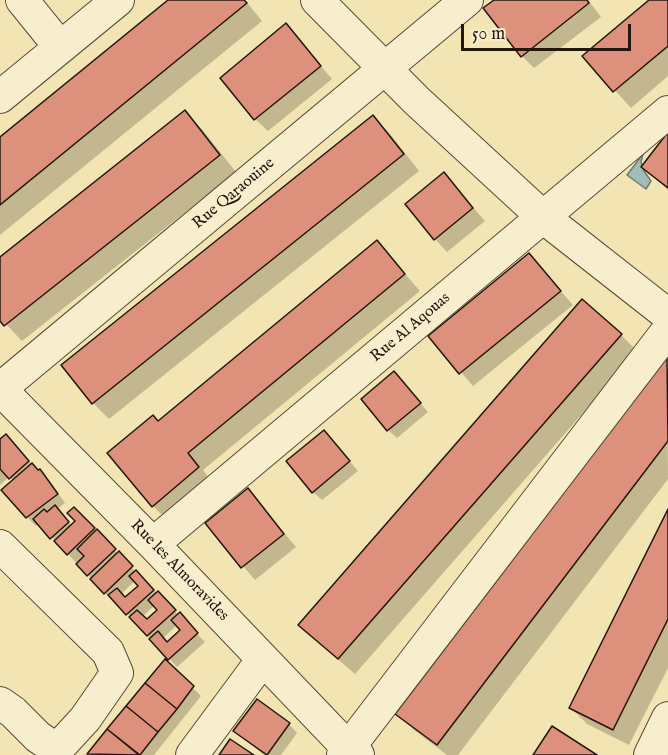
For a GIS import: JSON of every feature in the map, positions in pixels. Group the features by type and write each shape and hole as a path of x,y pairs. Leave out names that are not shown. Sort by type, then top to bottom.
{"street":[{"path":"22,0 60,47"},
{"path":"0,97 118,0"},
{"path":"317,0 416,100 543,217 668,315"},
{"name":"Rue Qaraouine","path":"0,388 467,0"},
{"name":"Rue Al Aqouas","path":"153,544 668,112"},
{"path":"350,753 668,330"},
{"name":"Rue les Almoravides","path":"0,388 153,544 350,753"},
{"path":"0,546 108,652 117,673 85,719 62,744 57,746 50,745 4,714"},
{"path":"192,755 263,659"},
{"path":"650,755 668,718"}],"water":[{"path":"643,154 641,162 651,181 646,189 627,175"}],"building":[{"path":"168,0 244,0 247,3 0,205 0,137"},
{"path":"494,0 587,0 589,3 521,57 483,8"},
{"path":"649,0 668,0 668,46 613,92 582,56"},
{"path":"286,23 321,66 254,120 220,78"},
{"path":"185,110 220,155 4,326 0,321 0,257"},
{"path":"373,115 404,154 92,404 61,365"},
{"path":"668,132 668,188 641,167"},
{"path":"444,172 473,208 434,240 405,204"},
{"path":"377,240 405,274 188,453 199,467 152,507 107,453 153,415 158,421"},
{"path":"529,253 561,291 459,374 428,336"},
{"path":"582,299 622,334 338,659 298,625"},
{"path":"667,357 668,441 437,745 395,714"},
{"path":"394,371 421,403 387,431 361,399"},
{"path":"324,430 350,461 312,493 286,461"},
{"path":"6,434 29,461 9,479 0,469 0,439"},
{"path":"32,463 38,470 40,469 58,494 26,518 1,490"},
{"path":"248,488 284,534 241,568 205,523"},
{"path":"55,505 69,522 50,539 33,519 44,509 47,512"},
{"path":"74,507 95,528 67,555 54,541 75,521 67,513"},
{"path":"668,509 668,619 613,730 569,708"},
{"path":"97,529 116,549 87,576 76,564 84,556 77,549"},
{"path":"119,551 133,566 104,594 90,579"},
{"path":"136,570 154,590 126,615 108,595 117,588 125,597 138,586 129,576"},
{"path":"158,591 176,610 147,636 129,617 137,610 147,619 157,610 148,600"},
{"path":"180,612 198,633 168,660 149,639 158,631 167,642 180,630 171,620"},
{"path":"165,659 194,686 177,709 145,683"},
{"path":"145,683 177,709 158,732 126,706"},
{"path":"257,699 290,723 267,755 233,731"},
{"path":"126,706 158,732 140,755 107,729"},
{"path":"552,726 597,755 533,755"},
{"path":"107,729 139,755 87,754"},
{"path":"230,739 254,755 219,755"}]}
